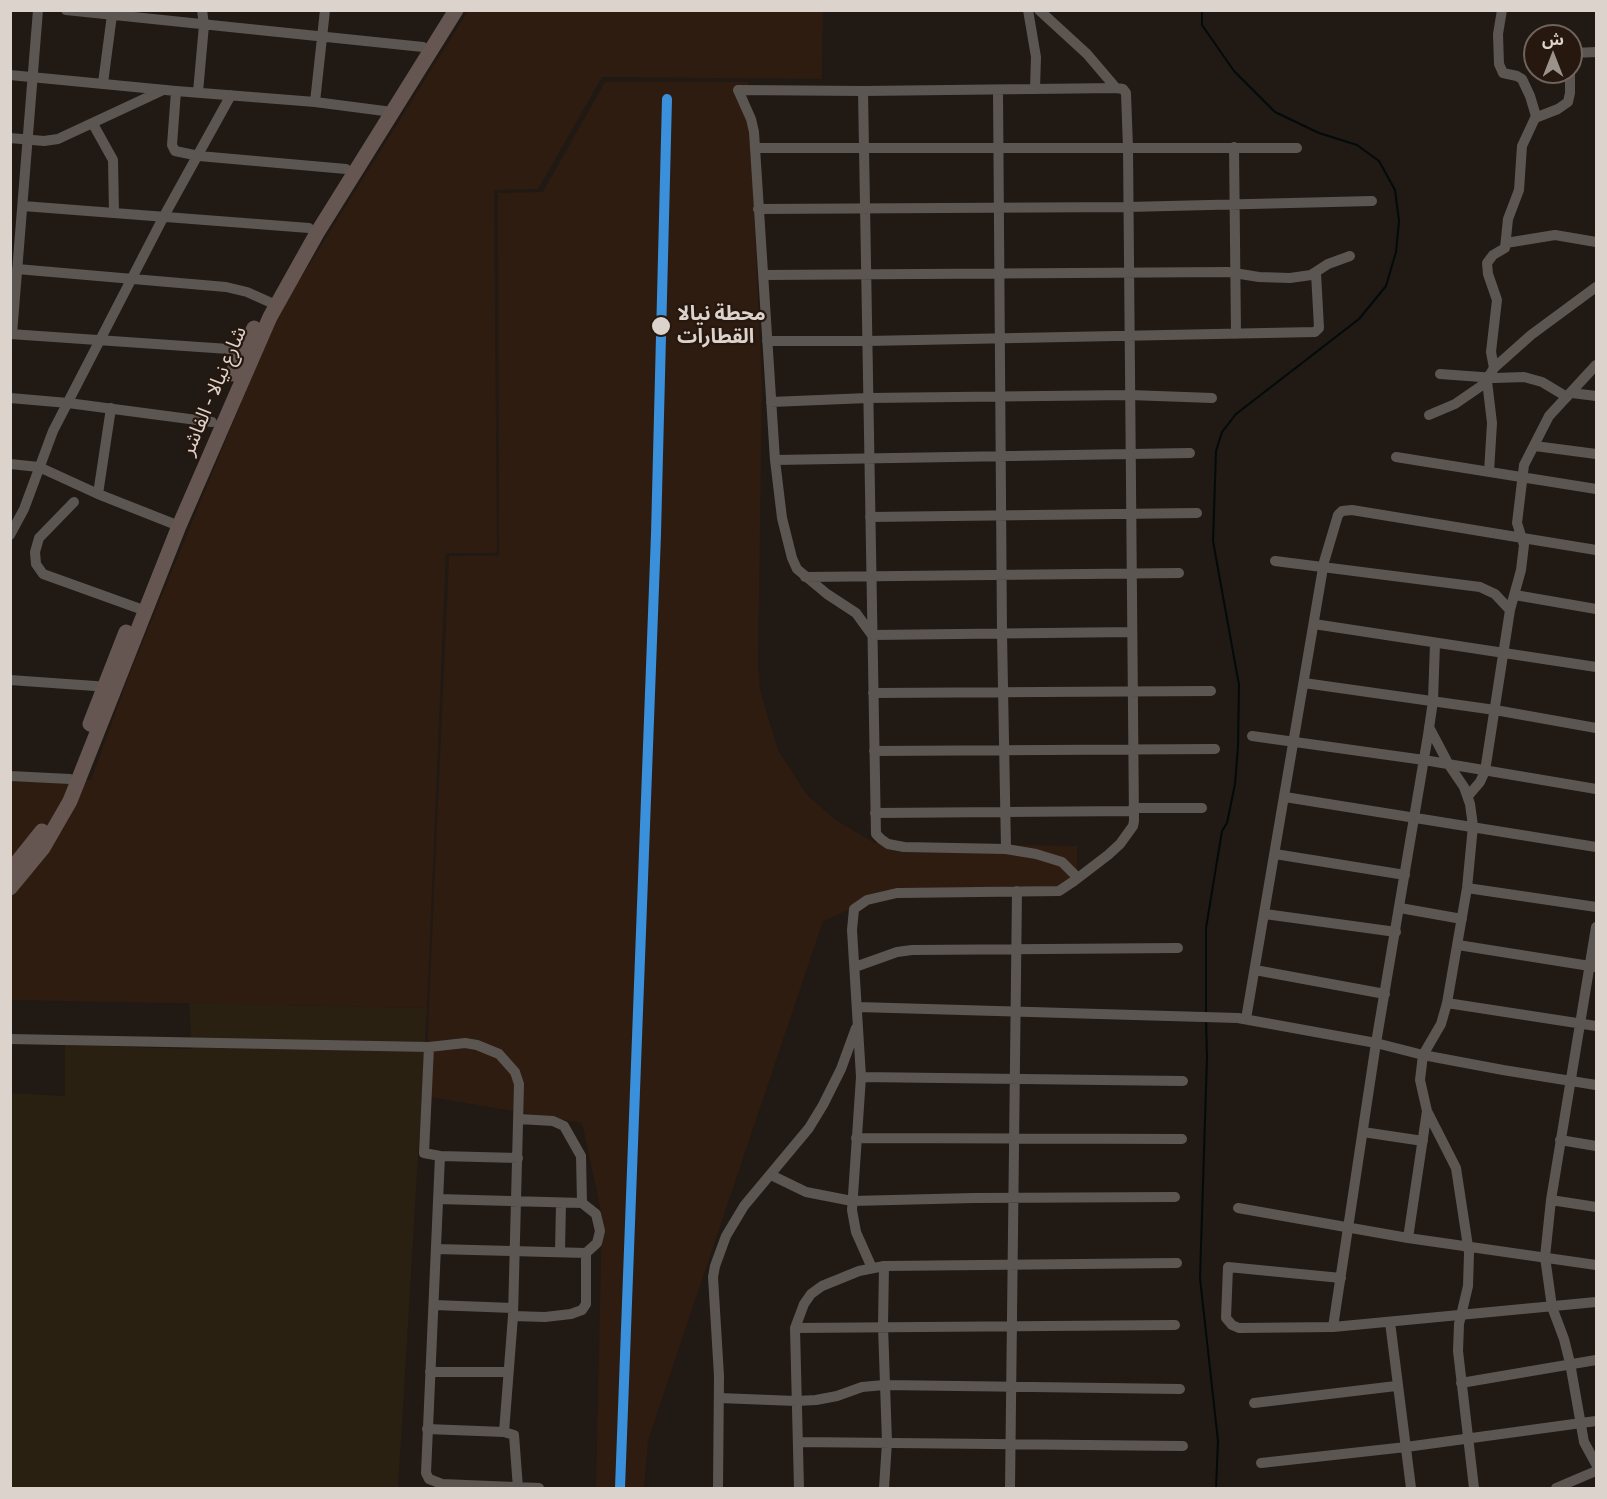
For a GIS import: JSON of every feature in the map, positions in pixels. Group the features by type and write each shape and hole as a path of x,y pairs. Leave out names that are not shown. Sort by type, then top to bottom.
{"highway":[{"name":"شارع نيالا - الفاشر","path":"59,812 85,752 212,422 243,350 317,233 423,47 436,35 446,10"},
{"name":"شارع نيالا - الفاشر","path":"174,525 230,404 272,303 309,228 436,35 456,10"},
{"name":"شارع نيالا - الفاشر","path":"59,812 70,779 85,752"},
{"path":"10,888 47,823 59,812"},
{"path":"10,871 27,860"}],"street":[{"path":"38,10 11,334 243,350"},
{"path":"66,10 423,47"},
{"path":"198,92 204,25 202,10"},
{"path":"315,102 325,10"},
{"path":"1028,10 1036,57 1035,89"},
{"path":"1040,10 1088,54 1116,88"},
{"path":"1489,472 1492,423 1491,352 1497,300 1490,283 1487,263 1493,255 1505,249 1508,219 1519,190 1522,146 1536,113 1522,79 1503,73 1499,64 1497,40 1502,10"},
{"path":"104,83 112,15"},
{"path":"10,75 315,102 387,111"},
{"path":"1535,118 1558,109 1568,102 1570,84"},
{"path":"872,634 856,613 797,569 782,518 775,460 756,148 751,119 738,90 1123,89 1126,93 1128,148 1133,826 1128,836 1108,855 1078,878 1055,891 905,892 885,894 856,906 852,914 861,1077 852,1201 856,1232 872,1268"},
{"path":"10,138 44,141 58,139 163,90"},
{"path":"998,90 1002,691 1006,849"},
{"path":"176,91 172,145 175,152 346,169"},
{"path":"863,91 875,830 878,837 896,846 1022,851 1055,859 1068,867 1078,878"},
{"path":"12,528 53,431 164,216 200,156 231,95"},
{"path":"93,124 113,160 114,213"},
{"path":"1234,147 1236,334"},
{"path":"756,148 864,150 1297,148"},
{"path":"759,209 1128,207 1372,201"},
{"path":"23,206 309,228"},
{"path":"1506,243 1555,235 1596,242"},
{"path":"764,275 1129,272 1235,273 1259,278 1281,278 1316,273 1328,264 1350,256"},
{"path":"17,270 226,287 247,292 272,303"},
{"path":"767,341 867,341 1318,331 1316,273"},
{"path":"1429,415 1455,404 1490,376 1531,335 1596,287"},
{"path":"1468,796 1480,782 1485,771 1510,610 1523,556 1522,538 1517,523 1524,465 1549,416 1596,365"},
{"path":"1440,374 1529,378 1570,395 1596,396"},
{"path":"771,402 868,398 1130,395 1212,398"},
{"path":"10,398 111,408 212,422"},
{"path":"98,494 111,408"},
{"path":"1535,446 1596,454"},
{"path":"775,460 1190,453"},
{"path":"1396,457 1596,489"},
{"path":"10,464 39,467 174,525"},
{"path":"74,502 39,538 35,552 36,564 43,574 141,609"},
{"path":"1246,1019 1323,568 1338,515 1345,510 1596,550"},
{"path":"870,517 1197,513"},
{"path":"1275,561 1480,587 1495,594 1510,610"},
{"path":"805,577 1179,573"},
{"path":"1515,595 1596,609"},
{"path":"1314,624 1596,668"},
{"path":"872,634 1132,632"},
{"path":"1333,1327 1376,1043 1406,875 1433,701 1435,643"},
{"path":"10,680 110,687"},
{"path":"1304,683 1495,710 1596,728"},
{"path":"873,693 1211,691"},
{"path":"1429,727 1468,796 1473,826 1467,888 1447,1003 1441,1024 1424,1055 1420,1080 1427,1111 1456,1168 1468,1246 1470,1271 1461,1316 1458,1351 1474,1488"},
{"path":"1252,736 1424,760 1596,789"},
{"path":"874,751 1215,749"},
{"path":"10,776 70,779"},
{"path":"1285,797 1596,847"},
{"path":"874,813 1202,808"},
{"path":"1275,854 1406,875"},
{"path":"1467,888 1596,907"},
{"path":"1010,1488 1017,891"},
{"path":"1400,908 1462,919"},
{"path":"1265,914 1396,932"},
{"path":"1596,927 1594,967 1560,1140 1545,1257 1552,1307 1570,1364 1584,1442 1596,1464"},
{"path":"1458,945 1594,967"},
{"path":"855,967 905,950 1178,948"},
{"path":"1255,970 1385,994"},
{"path":"1447,1003 1596,1026"},
{"path":"858,1007 1246,1019 1376,1043 1424,1055 1596,1085"},
{"path":"718,1488 718,1398 713,1277 716,1266 726,1236 736,1218 809,1128 823,1105 841,1069 858,1022"},
{"path":"10,1039 429,1047 465,1042 499,1054 515,1072 519,1084 513,1312 504,1432"},
{"path":"429,1047 424,1153 518,1158"},
{"path":"861,1077 1183,1081"},
{"path":"1408,1238 1427,1111"},
{"path":"519,1119 553,1120 564,1126 581,1156 582,1203"},
{"path":"1363,1132 1423,1141"},
{"path":"856,1138 1182,1139"},
{"path":"1560,1140 1596,1146"},
{"path":"440,1155 426,1473 429,1479 442,1484 539,1488"},
{"path":"771,1175 806,1192 852,1201 1175,1197"},
{"path":"436,1249 586,1253 597,1243 599,1225 593,1211 582,1203 438,1199"},
{"path":"1551,1200 1596,1207"},
{"path":"560,1252 561,1203"},
{"path":"1238,1208 1408,1238 1596,1265"},
{"path":"434,1305 545,1317 571,1314 582,1310 586,1304 586,1253"},
{"path":"799,1488 795,1328 804,1304 811,1294 834,1280 884,1266 1176,1263"},
{"path":"884,1266 884,1385 887,1442 884,1488"},
{"path":"1341,1278 1227,1268 1226,1318 1232,1325 1239,1328 1333,1327 1596,1302"},
{"path":"1389,1322 1411,1488"},
{"path":"795,1328 1175,1325"},
{"path":"1461,1383 1596,1360"},
{"path":"430,1372 508,1372"},
{"path":"718,1398 796,1401 826,1399 862,1387 884,1385 1180,1389"},
{"path":"1254,1403 1396,1386"},
{"path":"1261,1462 1406,1447 1596,1421"},
{"path":"427,1429 504,1432 514,1435 518,1488"},
{"path":"798,1442 1183,1446"},
{"path":"1556,1488 1589,1482 1596,1471"}],"shaded area":[{"path":"468,11 823,11 822,79 602,77 538,189 494,190 497,553 446,553 427,1008 11,1000 11,777 91,780 129,675 277,316"},
{"path":"605,82 748,82 762,384 758,666 760,690 778,750 807,795 837,821 875,843 1077,846 1077,886 900,888 823,921 648,1440 644,1488 596,1488 602,1216 582,1123 425,1096 449,556 499,555 498,193 543,192"},
{"path":"189,1003 427,1008 398,1488 11,1488 10,1093 65,1096 65,1045 192,1049"}],"waterway":[{"path":"1202,10 1202,25 1234,71 1275,112 1319,133 1357,145 1379,161 1395,190 1399,221 1396,252 1386,286 1359,319 1236,414 1222,432 1216,451 1213,541 1239,685 1238,747 1235,784 1227,823 1222,831 1206,928 1206,1014"},
{"path":"1206,1019 1207,1057 1200,1278 1218,1441 1216,1488"}],"transit line":[{"path":"620,1488 656,534 667,99"}],"place":[{"name":"محطة نيالا القطارات","path":"661,326"}]}
